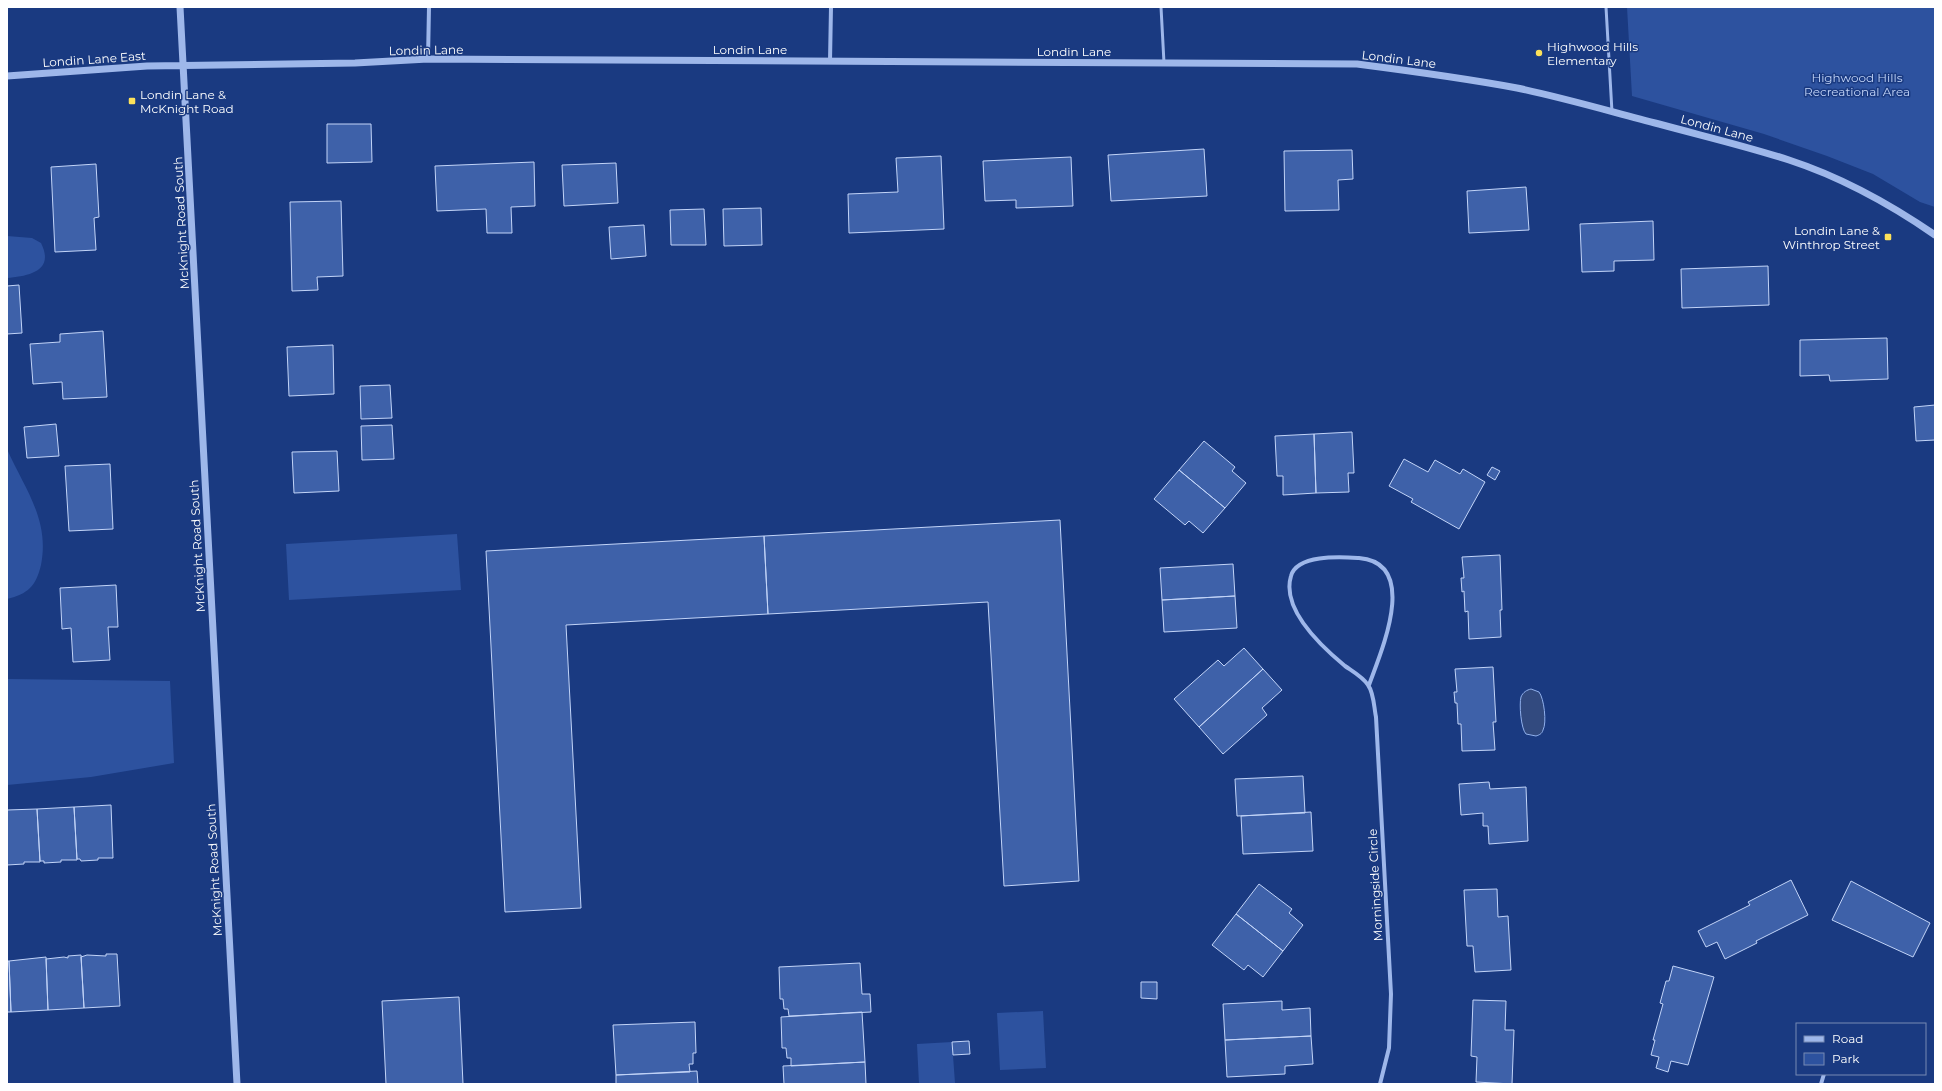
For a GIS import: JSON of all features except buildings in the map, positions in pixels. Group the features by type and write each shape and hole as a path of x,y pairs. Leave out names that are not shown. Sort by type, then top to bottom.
{"street":[{"name":"McKnight Road South","path":"180,7 237,1084"},
{"path":"428,59 429,7"},
{"path":"830,61 831,7"},
{"name":"Londin Lane","path":"183,66 355,63 428,59 1357,64 1435,74 1517,88 1595,106 1612,112 1790,160 1852,186 1901,211 1935,235"},
{"name":"Londin Lane East","path":"7,76 116,68 183,66"},
{"name":"Morningside Circle","path":"1369,685 1324,647 1306,626 1294,608 1291,596 1290,581 1295,568 1303,562 1315,559 1364,559 1381,566 1388,577 1393,597 1392,616 1369,685 1378,732 1391,994 1389,1048 1380,1084"}],"lane":[{"path":"1161,7 1164,63"},
{"path":"1606,7 1612,112"}],"green space":[{"name":"Highwood Hills Recreational Area","path":"1627,7 1935,7 1935,207 1920,202 1873,174 1827,156 1764,134 1632,96"},
{"path":"7,236 32,238 41,243 45,260 42,266 38,270 24,276 7,278"},
{"path":"7,449 34,504 39,518 43,548 41,565 34,584 26,592 7,599"},
{"path":"457,534 461,590 289,600 286,544"},
{"path":"7,679 170,681 174,763 91,777 7,785"},
{"path":"1043,1011 1046,1068 1000,1070 997,1013"},
{"path":"952,1042 955,1083 919,1084 917,1044"}],"shaded area":[{"path":"1531,689 1539,692 1541,695 1544,711 1545,722 1543,731 1536,736 1526,734 1521,716 1521,697 1525,692"}],"place":[{"name":"Highwood Hills Elementary","path":"1539,53"},
{"name":"Londin Lane & McKnight Road","path":"132,101"},
{"name":"Londin Lane & Winthrop Street","path":"1888,237"}]}
